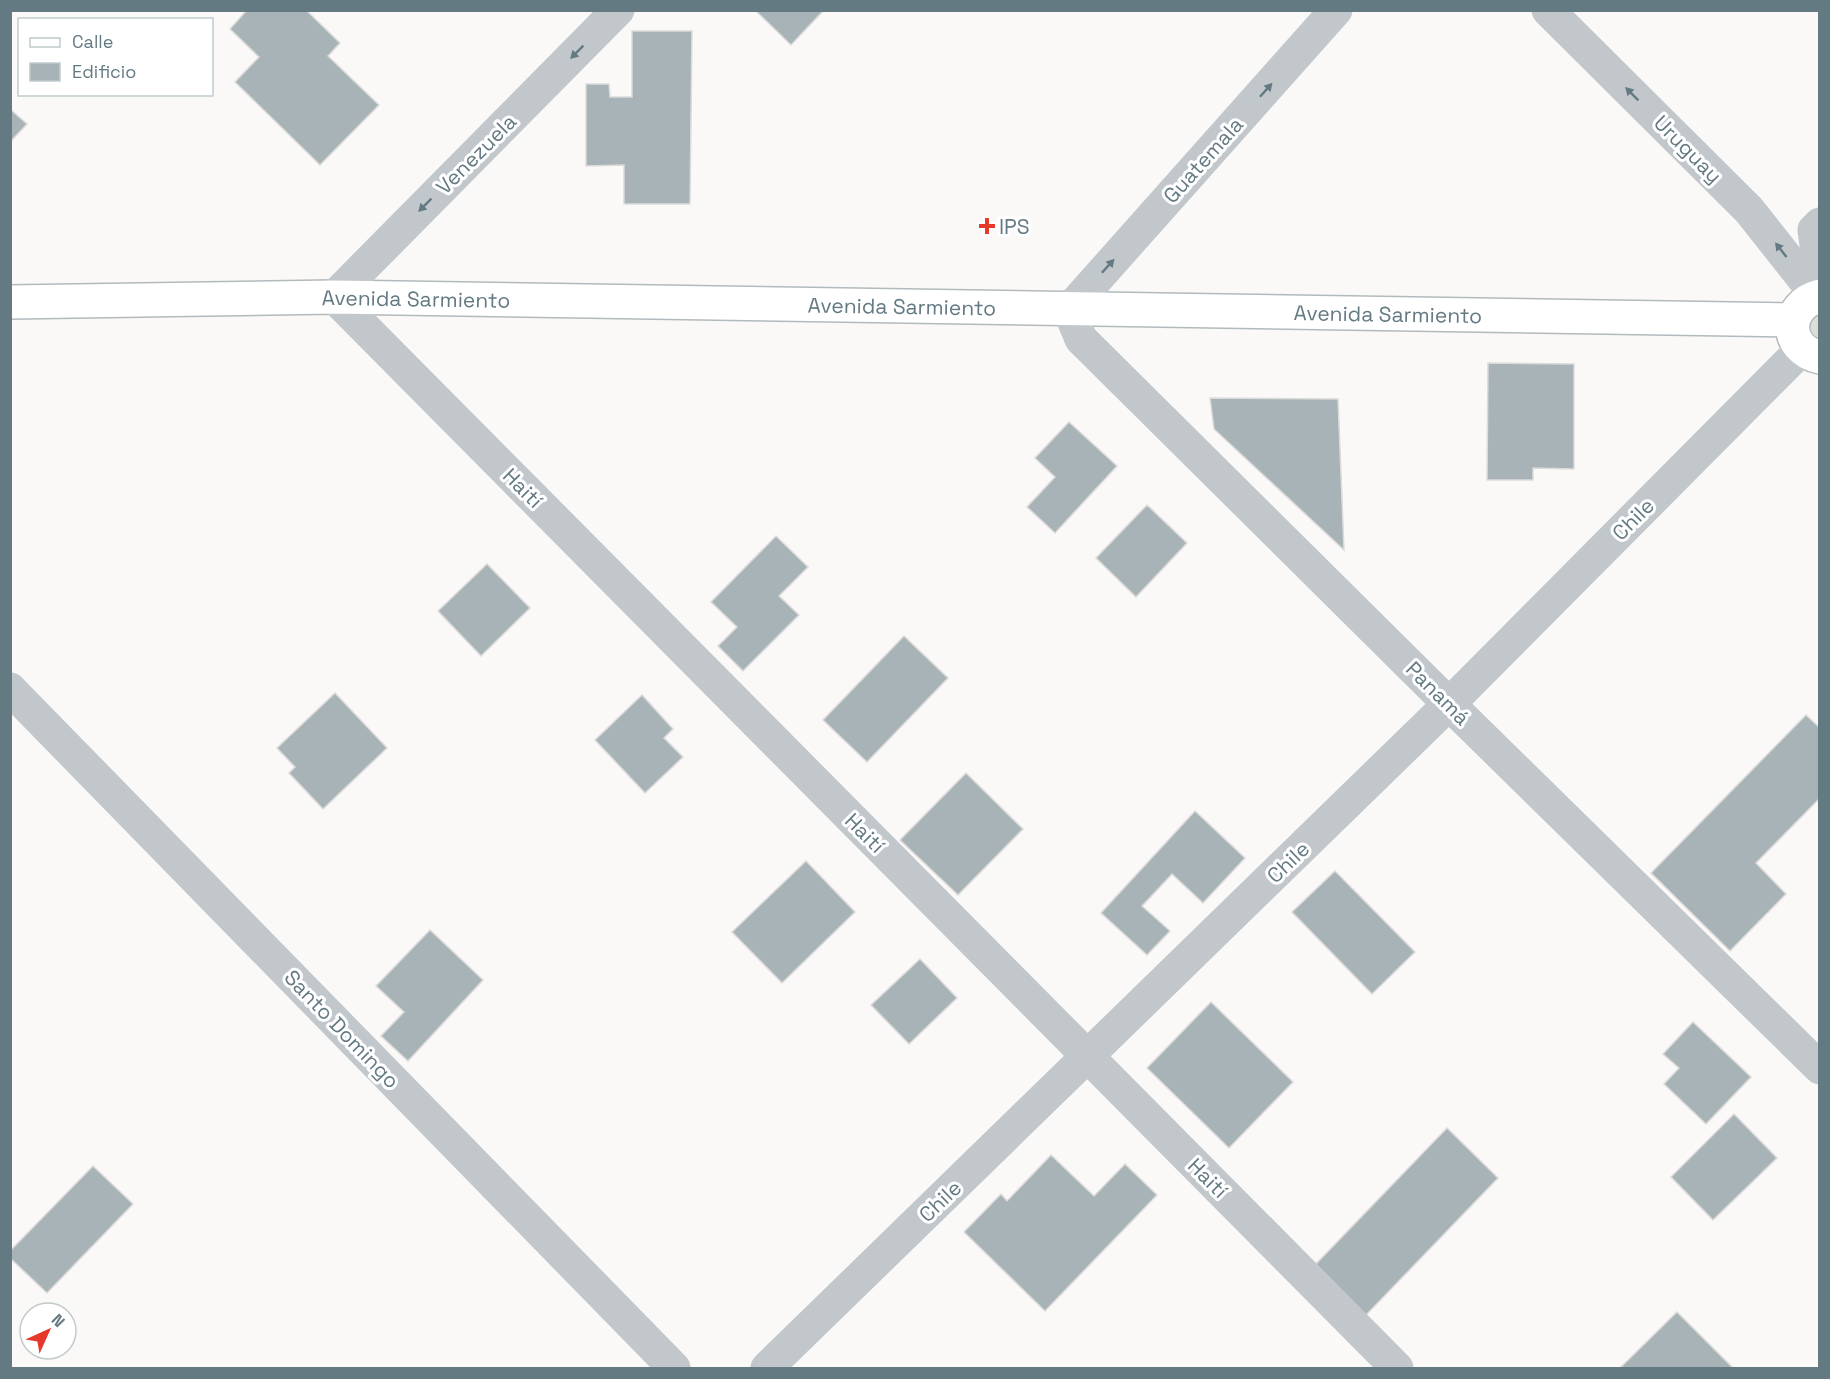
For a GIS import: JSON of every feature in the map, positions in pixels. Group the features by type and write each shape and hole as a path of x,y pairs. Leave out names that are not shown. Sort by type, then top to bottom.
{"main road":[{"path":"1805,342 1796,312 1819,289"},
{"name":"Avenida Sarmiento","path":"10,302 334,297 1069,310 1805,342"}],"street":[{"name":"Venezuela","path":"334,297 618,10"},
{"name":"Guatemala","path":"1069,310 1336,10"},
{"name":"Uruguay","path":"1548,10 1749,210 1819,289"},
{"path":"1819,289 1814,230 1820,225"},
{"name":"Haití","path":"334,297 1397,1368"},
{"name":"Panamá","path":"1069,310 1081,339 1820,1068"},
{"name":"Chile","path":"767,1368 1088,1058 1449,704 1805,342"},
{"name":"Santo Domingo","path":"10,689 674,1368"}],"shaded area":[{"path":"1819,301 1819,353 1799,319"}],"building":[{"path":"247,10 306,10 340,43 328,56 379,105 320,165 235,82 259,57 230,29"},
{"path":"755,10 824,10 791,45"},
{"path":"632,31 692,31 690,204 624,204 624,165 586,166 586,84 609,84 610,97 632,97"},
{"path":"10,109 27,124 10,142"},
{"path":"1488,363 1574,364 1574,469 1533,468 1533,480 1487,480"},
{"path":"1210,398 1338,399 1344,550 1214,429"},
{"path":"1069,422 1117,466 1055,533 1027,507 1055,477 1035,458"},
{"path":"1147,505 1187,543 1136,597 1096,558"},
{"path":"776,536 808,567 779,596 799,615 743,671 718,646 737,627 711,602"},
{"path":"487,564 530,608 481,656 438,611"},
{"path":"904,636 948,678 867,762 823,720"},
{"path":"335,693 387,748 323,809 289,773 295,767 277,748"},
{"path":"642,695 673,729 664,738 683,757 645,793 595,740"},
{"path":"1806,715 1820,728 1820,798 1756,863 1786,894 1730,951 1651,873"},
{"path":"966,773 1023,829 958,895 900,840"},
{"path":"1195,811 1245,858 1203,903 1172,874 1142,906 1170,931 1147,955 1101,913"},
{"path":"806,861 855,912 782,983 732,932"},
{"path":"1335,871 1415,952 1372,994 1292,912"},
{"path":"430,930 483,980 408,1061 381,1036 404,1012 376,986"},
{"path":"920,959 957,998 909,1044 871,1005"},
{"path":"1211,1002 1293,1082 1229,1148 1147,1068"},
{"path":"1693,1022 1751,1077 1706,1124 1664,1084 1679,1068 1663,1054"},
{"path":"1734,1114 1777,1158 1713,1220 1671,1177"},
{"path":"1447,1128 1498,1178 1366,1315 1315,1265"},
{"path":"1051,1155 1094,1196 1125,1164 1157,1195 1045,1311 964,1232 1001,1194 1007,1201"},
{"path":"93,1166 133,1204 47,1293 10,1258 10,1251"},
{"path":"1677,1312 1733,1368 1620,1368"}],"place":[{"name":"IPS","path":"987,226"}]}
